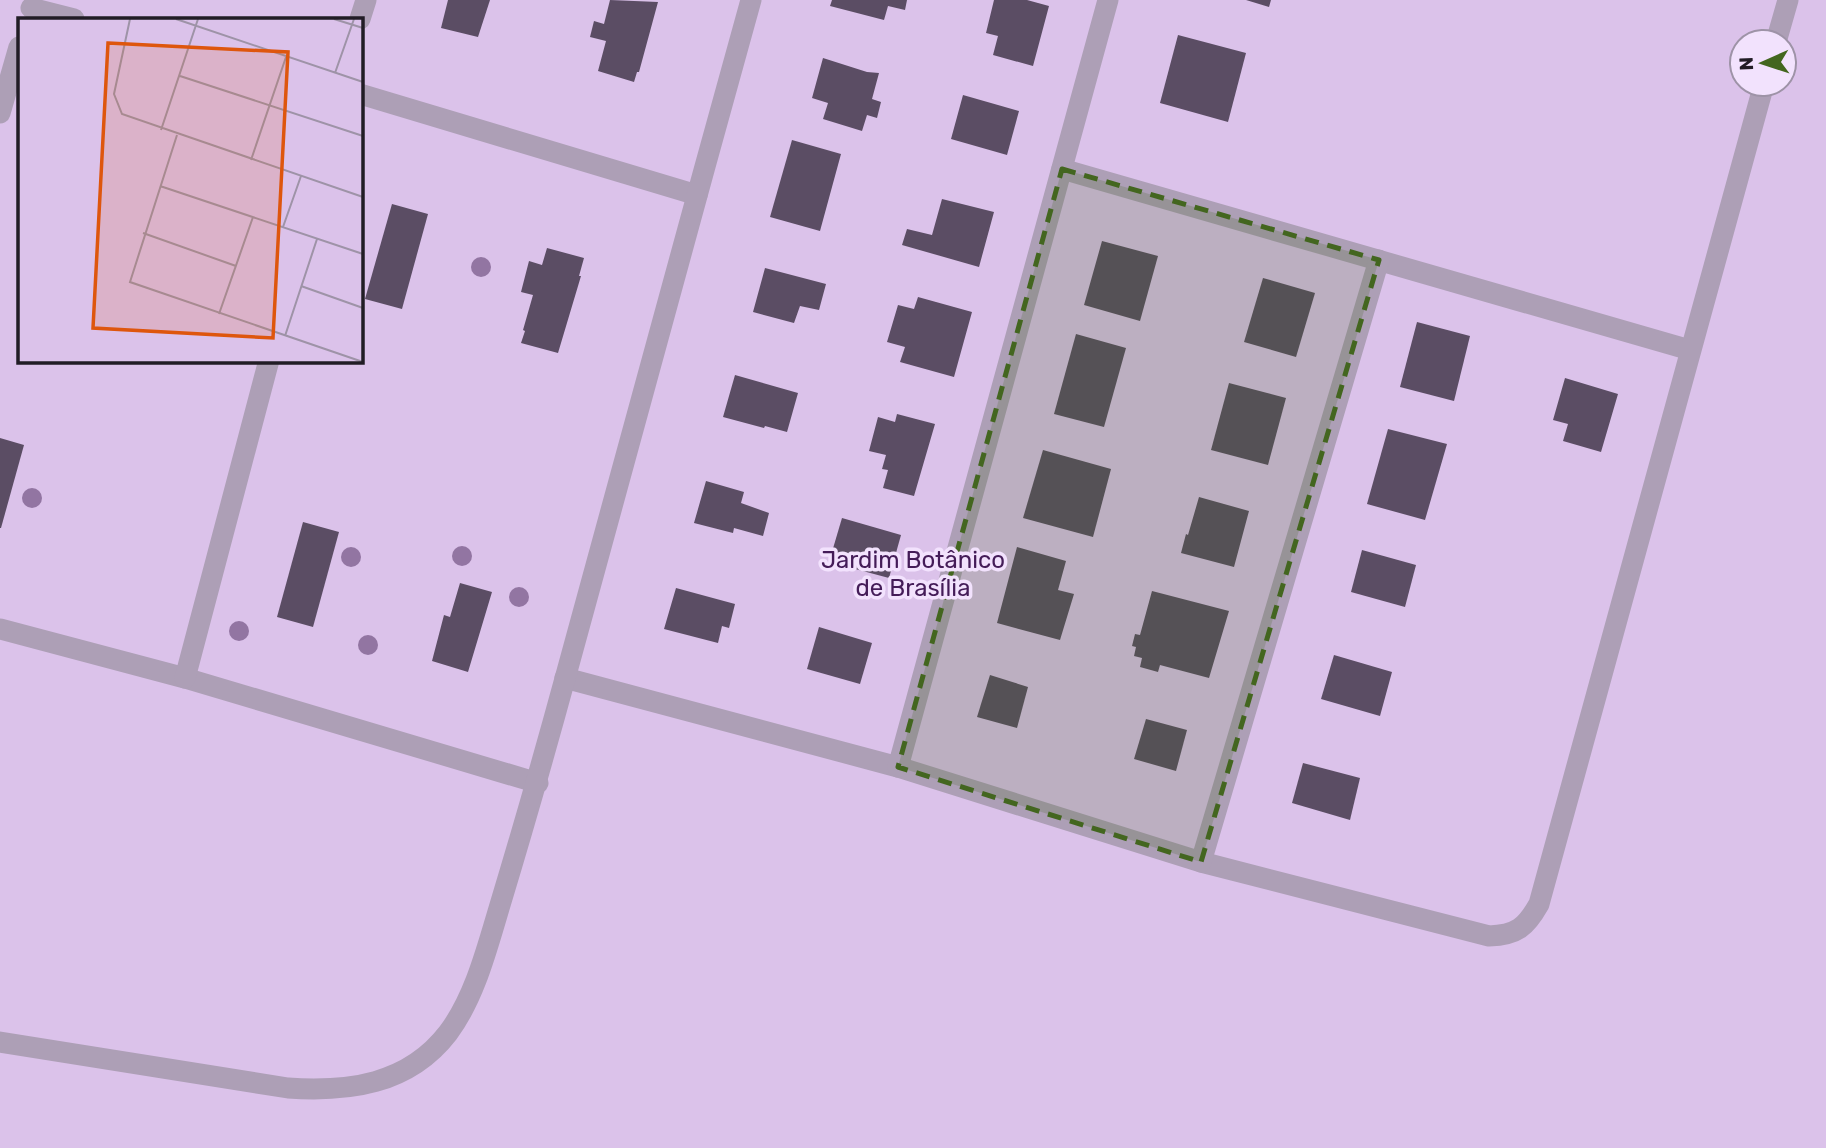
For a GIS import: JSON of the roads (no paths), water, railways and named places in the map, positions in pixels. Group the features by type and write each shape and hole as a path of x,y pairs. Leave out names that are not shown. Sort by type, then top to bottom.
{"street":[{"path":"360,18 366,0"},
{"path":"0,1042 288,1088 324,1091 360,1087 384,1080 407,1068 447,1035 463,1009 482,964 538,783 751,0"},
{"path":"898,768 1108,0"},
{"path":"1780,28 1788,0"},
{"path":"30,9 70,18"},
{"path":"0,113 18,50"},
{"path":"362,95 697,195"},
{"path":"565,678 898,768 1201,862 1489,936 1505,935 1520,929 1539,904 1760,98"},
{"path":"1062,169 1689,351"},
{"path":"1201,862 1379,260"},
{"path":"185,678 268,362"},
{"path":"0,629 185,678 538,783"}],"park label":[{"name":"Jardim Botânico de Brasília","path":"913,574"}]}
